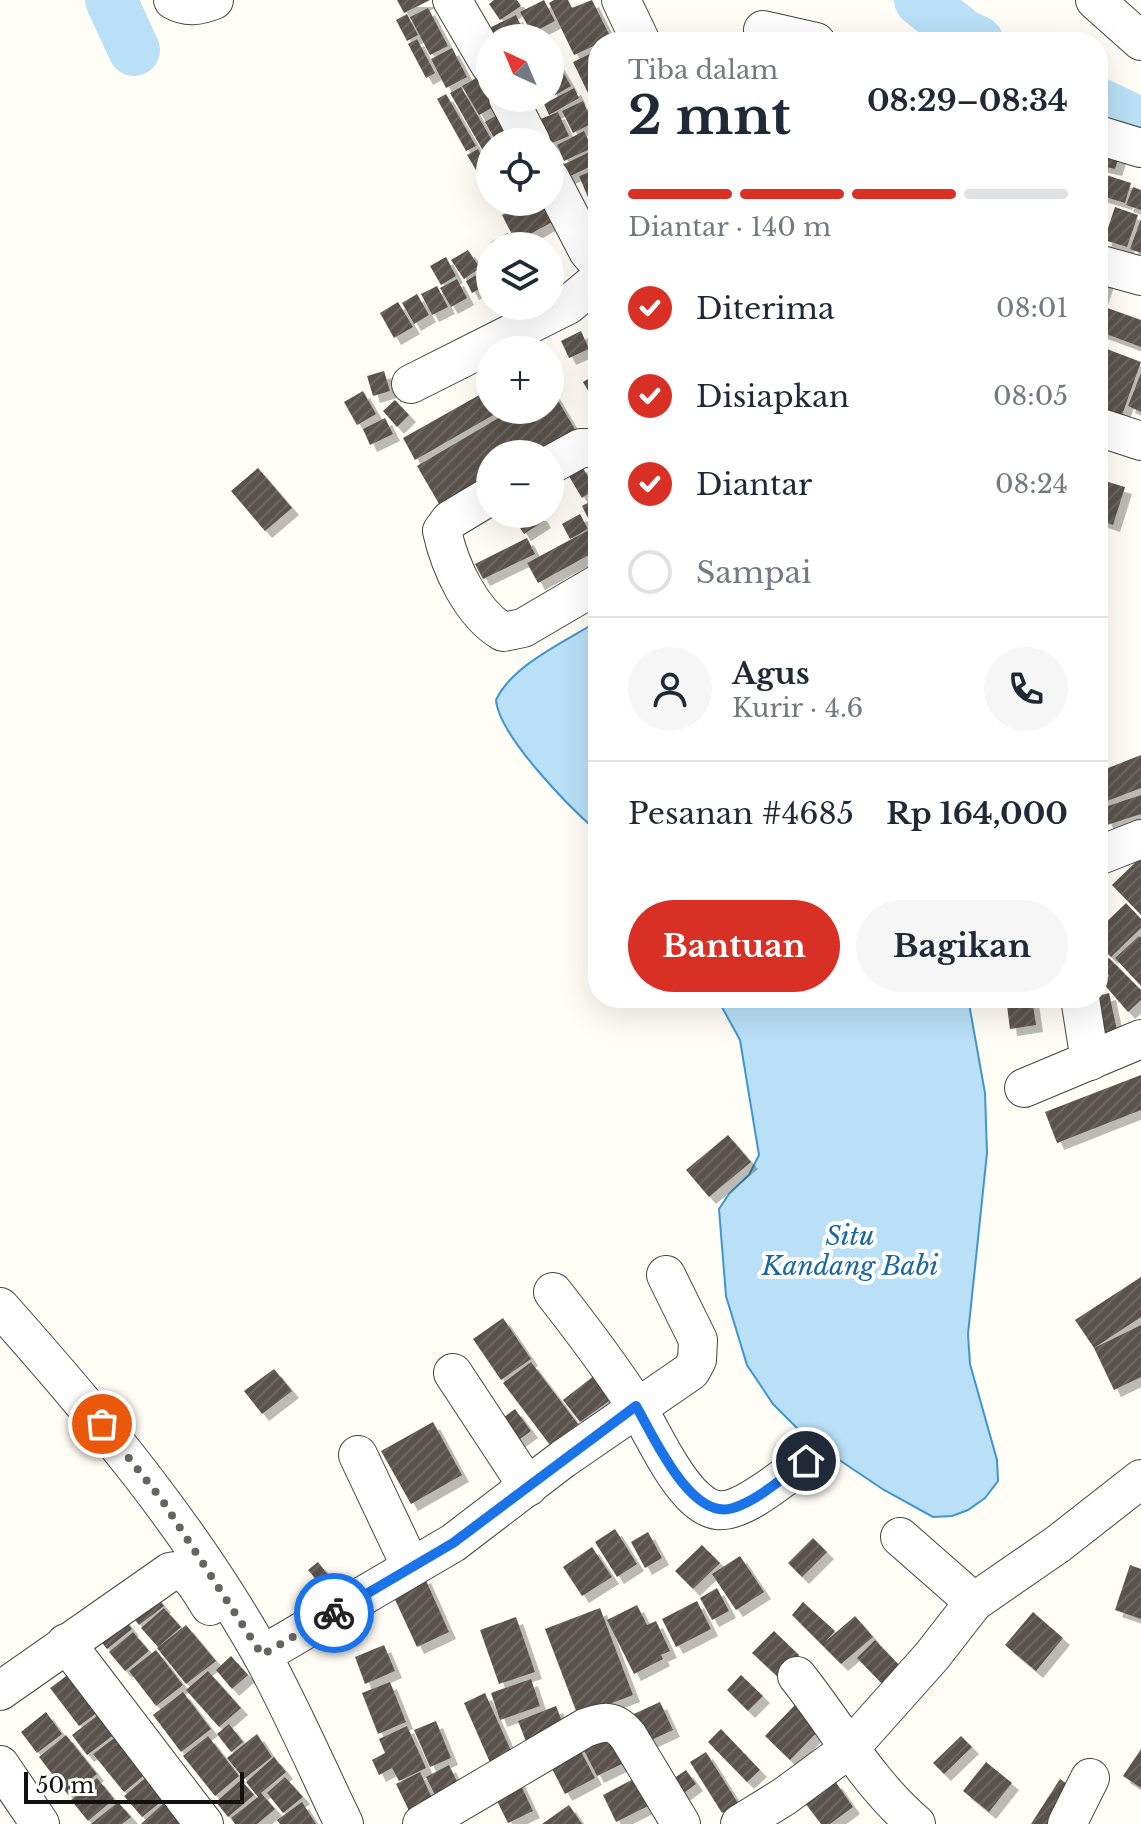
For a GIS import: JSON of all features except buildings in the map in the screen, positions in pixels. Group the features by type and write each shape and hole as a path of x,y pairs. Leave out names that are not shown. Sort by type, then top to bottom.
{"street":[{"path":"173,0 188,6 214,0"},
{"path":"452,0 476,41"},
{"path":"621,0 636,32"},
{"path":"1095,0 1137,33"},
{"path":"763,30 772,32"},
{"path":"1108,138 1141,148"},
{"path":"564,205 588,251"},
{"path":"1108,267 1141,276"},
{"path":"411,384 568,305 588,288"},
{"path":"1108,430 1141,441"},
{"path":"564,457 581,448 588,448"},
{"path":"476,504 450,520 442,531 458,577 491,625 503,632 523,628 588,590"},
{"path":"1108,852 1140,841"},
{"path":"1082,1008 1090,1061"},
{"path":"1024,1088 1141,1039"},
{"path":"262,1655 453,1543 636,1406 691,1371 697,1360 698,1340 666,1275"},
{"path":"553,1292 601,1353 691,1494 705,1506 716,1510 730,1509 746,1502 806,1461"},
{"path":"0,1307 87,1404 162,1500 262,1655 344,1824"},
{"path":"453,1373 528,1487"},
{"path":"358,1455 411,1567"},
{"path":"740,1824 785,1796 850,1748 932,1656 974,1602 1058,1544 1141,1479"},
{"path":"900,1537 974,1602"},
{"path":"0,1691 170,1572 178,1570 185,1573 228,1631 265,1693 330,1824"},
{"path":"66,1643 204,1824"},
{"path":"797,1676 850,1748 902,1812 916,1824"},
{"path":"422,1824 585,1728 603,1722 619,1725 628,1736 681,1824"},
{"path":"0,1765 40,1824"},
{"path":"1067,1824 1090,1778"}],"water":[{"path":"588,627 588,822 522,751 500,715 496,700 514,676"},
{"name":"Situ Kandang Babi","path":"722,1008 970,1008 985,1093 987,1153 968,1334 970,1364 997,1460 998,1481 985,1498 968,1510 952,1516 933,1517 884,1490 808,1439 773,1404 747,1365 726,1296 719,1209 729,1194 749,1175 759,1155 740,1040"}],"waterway":[{"path":"111,0 134,50"},
{"path":"920,0 960,32"},
{"path":"1108,108 1141,124"}],"way so far":[{"path":"102,1424 162,1500 262,1655 334,1613"}],"route":[{"path":"334,1613 453,1543 636,1406 691,1494 705,1506 716,1510 730,1509 746,1502 806,1461"}]}
